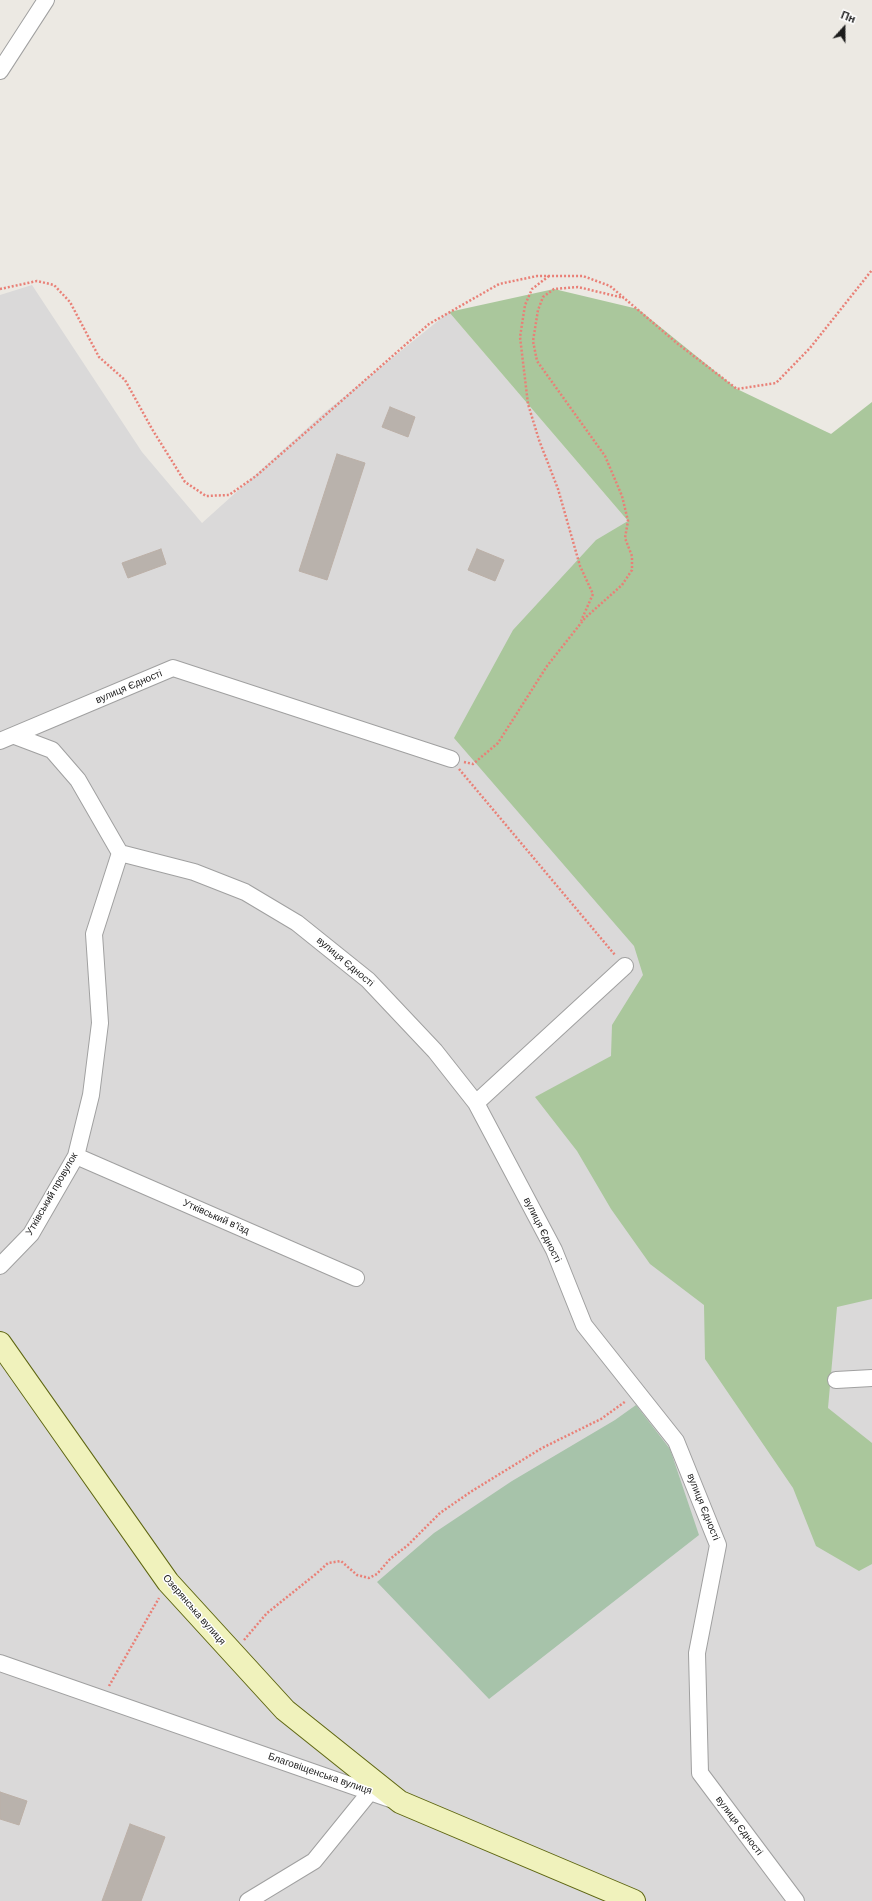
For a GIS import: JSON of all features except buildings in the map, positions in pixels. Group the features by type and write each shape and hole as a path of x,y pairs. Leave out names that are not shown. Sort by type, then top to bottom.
{"street":[{"path":"0,71 46,0"},
{"name":"вулиця Єдності","path":"7,739 173,668 451,759"},
{"name":"вулиця Єдності","path":"7,739 52,750 78,780 120,853 194,872 246,892 297,923 368,980 435,1051 476,1103 554,1250 584,1325 676,1441 718,1545 697,1653 700,1773 796,1901"},
{"name":"Утківський провулок","path":"0,1266 31,1234 76,1156 91,1095 100,1023 94,934 120,853"},
{"path":"476,1103 625,966"},
{"name":"Утківський в'їзд","path":"76,1156 356,1278"},
{"name":"Озерянська вулиця","path":"0,1343 168,1582 285,1710 400,1802"},
{"path":"836,1380 872,1378"},
{"name":"Благовіщенська вулиця","path":"0,1663 400,1802 634,1901"},
{"path":"248,1901 314,1861 370,1792"}],"path":[{"path":"0,289 37,281 54,285 70,302 99,357 125,380 152,430 185,482 206,496 229,494 256,476 429,324 499,284 537,276 583,276 610,286 678,344 737,389 776,383 810,348 872,270"},
{"path":"550,276 532,289 525,306 520,337 528,404 539,440 560,496 580,566 593,594 580,625"},
{"path":"451,759 473,764 498,743 547,666 580,625 622,585 632,570 632,556 626,538 628,521 622,496 605,456 537,361 532,341 538,310 543,297 554,289 578,287 625,299"},
{"path":"451,759 625,966"},
{"path":"234,1655 245,1638 267,1613 318,1573 328,1563 341,1561 357,1575 369,1578 377,1574 390,1559 408,1545 440,1514 472,1491 542,1448 601,1419 638,1393"},
{"path":"102,1699 168,1582"}],"shaded area":[{"path":"32,285 142,452 202,523 324,413 449,312 628,521 777,416 872,447 872,1901 0,1901 0,295"}],"green space":[{"path":"554,289 638,309 737,389 831,434 872,402 872,1299 837,1307 828,1408 872,1443 872,1564 859,1571 816,1546 793,1488 705,1359 704,1305 650,1264 611,1209 577,1151 535,1097 611,1056 612,1025 643,975 634,946 454,738 513,630 596,540 628,521 449,312"},
{"path":"636,1405 670,1449 699,1535 489,1699 377,1582 434,1533 512,1481 615,1420"}]}
